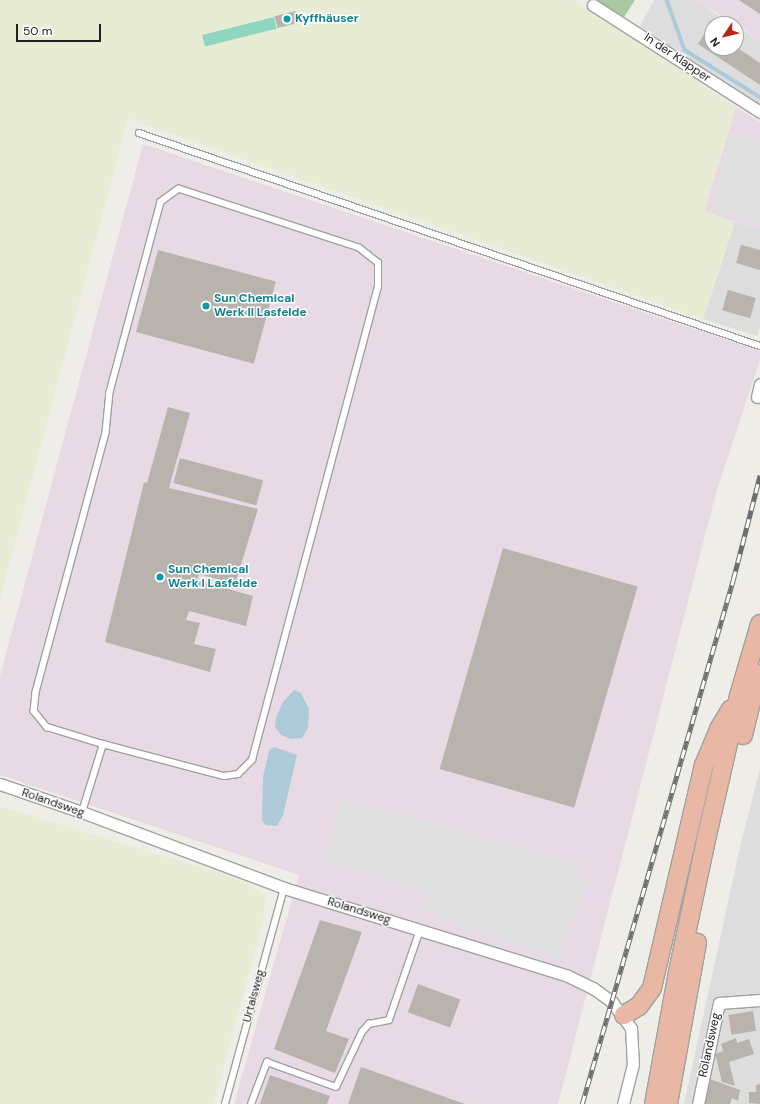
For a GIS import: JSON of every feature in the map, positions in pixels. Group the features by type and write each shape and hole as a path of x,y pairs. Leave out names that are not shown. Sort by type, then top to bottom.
{"highway":[{"path":"654,1104 679,967 739,696 760,624"},
{"path":"668,1104 720,827 760,668"},
{"path":"624,1015 643,1001 652,988 704,765 719,729 739,696"}],"street":[{"name":"In der Klapper","path":"593,5 760,112"},
{"path":"757,397 760,384"},
{"name":"Rolandsweg","path":"0,784 82,812 284,888 568,976 593,988 612,1002 624,1015 631,1028 634,1045 633,1064 623,1104"},
{"name":"Rolandsweg","path":"698,1104 719,1003 760,1000"}],"lane":[{"path":"139,133 760,346"},
{"path":"179,189 359,248 378,263 378,287 252,760 238,774 224,776 103,744 47,727 34,711 36,693 106,433 110,392 161,202 179,189"},
{"path":"82,812 103,744"},
{"name":"Urtalsweg","path":"225,1103 284,888"},
{"path":"251,1104 267,1062 336,1087 362,1032 369,1024 388,1020 420,930"},
{"path":"225,1103 232,1104"}],"shaded area":[{"path":"654,0 694,0 719,16 704,16 704,56 744,56 744,31 760,41 760,106 640,26"},
{"path":"694,0 760,0 760,41 744,30 744,16 722,16"},
{"path":"736,107 760,122 760,230 704,212"},
{"path":"730,132 760,142 760,225 712,209"},
{"path":"143,144 760,351 760,360 716,493 558,1104 234,1104 299,875 0,775 0,676"},
{"path":"735,222 760,230 760,327 757,336 703,319"},
{"path":"760,769 760,1104 684,1104 740,847"},
{"path":"342,799 580,864 575,876 589,882 559,959 422,912 426,892 324,861"}],"green space":[{"path":"0,0 575,0 736,107 704,211 735,222 703,319 128,119 0,599"},
{"path":"593,0 635,0 624,17"},
{"path":"274,17 277,29 205,47 202,35"},
{"path":"0,806 239,879 266,895 263,921 214,1104 0,1104"}],"water":[{"path":"294,690 301,693 309,709 308,728 302,738 291,739 281,735 275,727 276,718 283,702"},
{"path":"274,747 297,755 283,815 277,826 266,825 262,821 263,777 269,750"}],"building":[{"path":"739,0 760,0 760,14"},
{"name":"Kyffhäuser","path":"296,11 299,23 278,28 275,16"},
{"path":"704,34 704,48 698,44"},
{"path":"744,52 760,63 760,85 716,56 744,56"},
{"path":"741,245 760,250 760,270 736,263"},
{"name":"Sun Chemical Werk II Lasfelde","path":"158,250 276,282 254,364 136,332"},
{"path":"728,290 756,298 750,318 722,310"},
{"name":"Sun Chemical Werk I Lasfelde","path":"168,407 190,413 169,488 258,509 235,584 199,574 197,580 253,596 246,626 189,611 186,620 200,623 194,644 216,649 210,672 105,642 144,482 147,483"},
{"path":"180,458 263,480 256,505 173,483"},
{"path":"503,548 638,587 574,808 440,769"},
{"path":"320,920 362,932 326,1031 349,1039 335,1073 274,1049"},
{"path":"418,984 460,999 450,1028 408,1012"},
{"path":"753,1011 756,1031 731,1035 728,1015"},
{"path":"736,1038 737,1043 749,1039 754,1054 729,1062 735,1086 722,1082 715,1054 723,1051 721,1044"},
{"path":"361,1067 465,1104 348,1104"},
{"path":"270,1075 330,1096 327,1104 260,1104"},
{"path":"707,1078 740,1090 738,1101 732,1098 730,1104 704,1104 706,1092 703,1092"},
{"path":"760,1084 760,1104 749,1103 749,1092 756,1092 756,1085"}],"waterway":[{"path":"667,0 685,50 760,97"}],"railway":[{"path":"582,1104 733,580 760,475"}],"place":[{"name":"Kyffhäuser","path":"287,19"},
{"name":"Sun Chemical Werk II Lasfelde","path":"206,306"},
{"name":"Sun Chemical Werk I Lasfelde","path":"160,577"}]}
